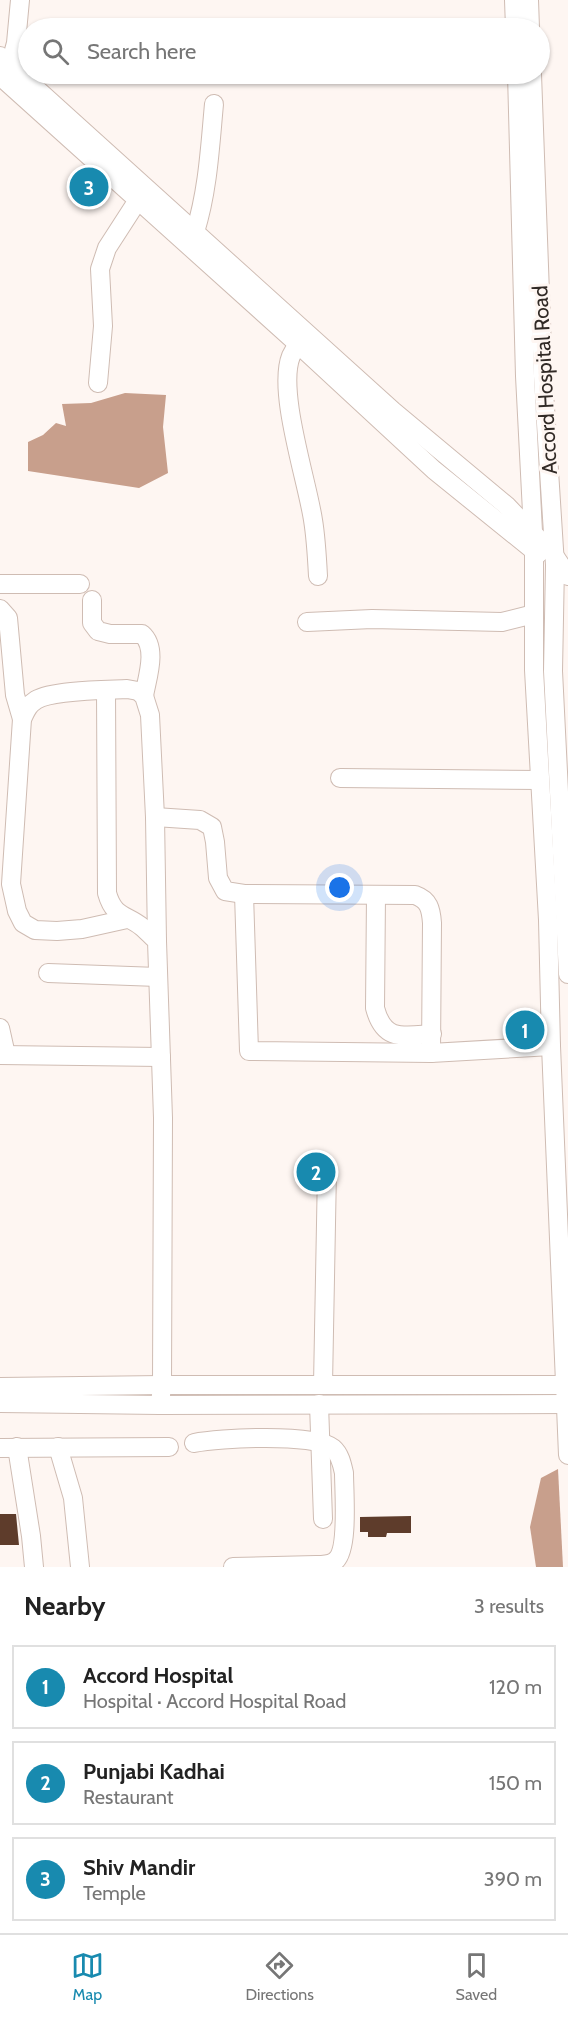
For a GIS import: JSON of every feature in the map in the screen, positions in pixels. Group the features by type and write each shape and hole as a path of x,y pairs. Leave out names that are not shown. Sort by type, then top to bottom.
{"street":[{"path":"18,18 20,0"},
{"path":"514,0 515,18"},
{"path":"529,0 530,18"},
{"path":"3,66 16,43 18,22"},
{"path":"3,66 18,81"},
{"path":"3,66 18,79"},
{"path":"21,84 138,200 434,470 560,560"},
{"path":"24,84 195,231 393,411 507,506 534,542"},
{"path":"517,84 525,376 534,542 534,670 548,920 551,1046 561,1098 568,1455"},
{"name":"Accord Hospital Road","path":"532,84 543,376 560,560 553,671 568,974"},
{"path":"195,231 208,177 214,104"},
{"path":"98,383 103,326 100,269 106,248 138,200"},
{"path":"298,344 291,355 288,389 299,455 314,520 318,576"},
{"path":"0,584 80,584"},
{"path":"92,600 92,623 98,631 110,634 142,634 147,638 150,653 144,696 150,715 155,817 163,1118 160,1405"},
{"path":"0,609 8,618 8,699 22,719"},
{"path":"307,622 372,619 502,622 534,614"},
{"path":"127,919 82,929 57,931 35,930 23,923 17,911 11,884 7,834 22,719 28,707 38,699 55,695 106,690 127,689 138,691 144,696"},
{"path":"106,690 107,894 110,904 117,913 143,927 157,941"},
{"path":"340,778 540,780"},
{"path":"155,817 200,820 212,827 218,878 225,891 244,894 416,895 428,902 431,910 431,1053"},
{"path":"244,894 249,1051 431,1053 551,1046"},
{"path":"376,895 375,1008 377,1017 390,1033 400,1036 432,1034"},
{"path":"48,973 158,977"},
{"path":"0,1028 3,1055 161,1057"},
{"path":"323,1385 327,1170"},
{"path":"0,1387 567,1385"},
{"path":"0,1403 567,1404"},
{"path":"319,1404 323,1519"},
{"path":"194,1443 220,1438 294,1440 322,1443 334,1449 339,1455 344,1473 344,1540 341,1554 336,1561 329,1564 233,1567"},
{"path":"58,1447 73,1497 80,1567"},
{"path":"34,1567 32,1536 8,1448 170,1447"}],"shaded area":[{"path":"125,393 166,395 163,427 168,473 139,488 28,471 28,442 43,435 56,423 66,426 62,404 91,403"},
{"path":"558,1469 563,1567 536,1567 530,1527 541,1478"}],"building":[{"path":"0,1514 16,1514 19,1545 0,1545"},
{"path":"411,1516 411,1533 387,1533 386,1537 368,1537 368,1532 360,1532 360,1517"}],"place":[{"name":"Shiv Mandir","path":"89,187"},
{"name":"Accord Hospital","path":"525,1030"},
{"name":"Punjabi Kadhai","path":"316,1172"}]}
